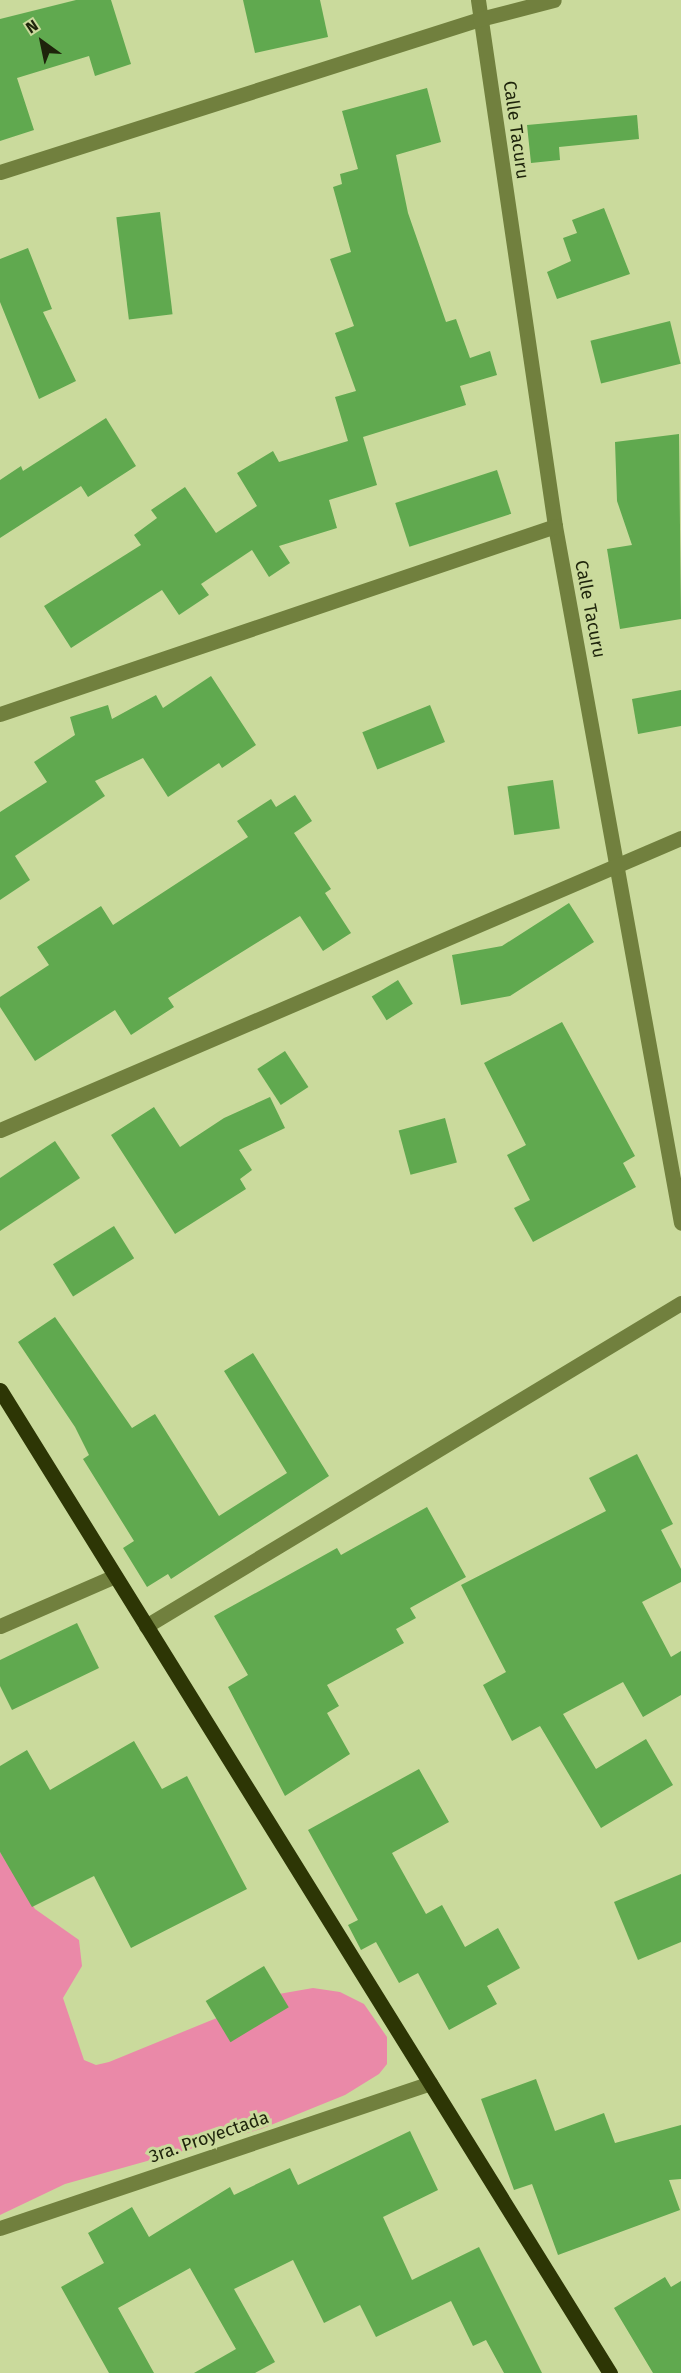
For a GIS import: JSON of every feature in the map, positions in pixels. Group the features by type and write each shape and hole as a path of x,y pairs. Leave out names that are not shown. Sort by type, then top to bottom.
{"main road":[{"path":"0,1390 610,2373"}],"street":[{"name":"Calle Tacuru","path":"478,0 555,526 619,862 681,1223"},
{"path":"0,172 480,18 555,0"},
{"path":"0,714 555,526"},
{"path":"0,1130 619,862 681,838"},
{"path":"146,1626 681,1303"},
{"path":"0,1626 115,1575"},
{"name":"3ra. Proyectada","path":"0,2228 430,2084"}],"shaded area":[{"path":"0,1852 35,1909 79,1940 82,1966 63,1998 84,2060 96,2065 109,2062 273,1995 313,1988 340,1992 364,2004 387,2037 387,2064 379,2074 345,2095 261,2129 65,2184 0,2215"}],"building":[{"path":"76,0 111,0 131,64 95,76 89,56 17,78 34,130 0,141 0,19"},
{"path":"243,0 320,0 328,37 255,53"},
{"path":"427,88 441,142 396,155 408,213 446,322 456,319 470,358 490,351 497,375 460,386 466,405 363,437 377,485 329,500 337,528 279,546 290,563 269,577 252,550 201,584 209,595 179,615 162,590 71,648 44,606 141,545 134,535 157,518 151,510 185,487 216,533 257,506 237,473 273,451 279,462 348,441 335,397 356,391 335,333 354,326 330,259 351,252 333,187 342,184 340,174 358,169 342,111"},
{"path":"637,115 639,139 559,147 560,160 531,163 527,125"},
{"path":"604,208 630,274 557,299 547,272 571,261 563,238 577,233 572,220"},
{"path":"160,212 173,314 129,320 116,217"},
{"path":"28,248 52,309 43,312 76,381 39,399 0,302 0,259"},
{"path":"670,321 681,364 601,384 590,341"},
{"path":"106,418 136,466 88,497 81,486 0,538 0,480 21,466 23,471"},
{"path":"679,434 681,619 620,629 607,549 632,545 617,501 615,442"},
{"path":"497,470 511,514 409,547 395,503"},
{"path":"211,676 256,745 222,768 219,763 168,797 143,758 95,781 105,796 15,856 30,880 0,900 0,812 47,782 34,762 75,735 70,717 108,705 112,719 156,695 163,708"},
{"path":"681,690 681,726 638,734 632,699"},
{"path":"430,705 445,742 377,769 362,732"},
{"path":"553,780 560,829 514,835 507,786"},
{"path":"295,795 312,821 294,833 331,889 325,893 351,933 323,951 300,916 168,998 174,1007 131,1035 115,1010 35,1061 0,1007 0,997 49,965 37,947 101,906 113,925 248,837 237,821 271,799 276,807"},
{"path":"569,903 594,942 510,996 461,1005 452,955 502,946"},
{"path":"398,980 413,1004 387,1020 372,996"},
{"path":"562,1022 635,1156 623,1163 636,1187 533,1242 514,1208 530,1200 507,1155 526,1145 484,1063"},
{"path":"285,1051 308,1087 281,1105 257,1069"},
{"path":"270,1097 285,1128 239,1150 252,1170 240,1179 246,1189 175,1234 111,1135 154,1107 180,1147 224,1118"},
{"path":"445,1118 457,1162 411,1175 399,1130"},
{"path":"55,1141 80,1178 0,1231 0,1178"},
{"path":"114,1226 134,1258 73,1296 53,1264"},
{"path":"55,1317 132,1428 155,1414 219,1516 287,1473 224,1371 253,1353 329,1476 171,1579 168,1574 147,1587 123,1548 134,1541 83,1459 89,1455 75,1427 18,1342"},
{"path":"637,1454 673,1524 661,1530 681,1569 681,1582 642,1602 671,1657 681,1651 681,1695 643,1717 623,1682 563,1714 596,1769 646,1739 673,1785 601,1828 540,1726 512,1741 483,1685 506,1672 461,1585 606,1511 589,1478"},
{"path":"427,1507 466,1577 410,1608 416,1618 396,1629 404,1643 327,1685 339,1706 327,1713 350,1754 285,1796 228,1687 248,1675 214,1616 337,1548 341,1555"},
{"path":"77,1623 99,1668 12,1710 0,1686 0,1660"},
{"path":"134,1741 162,1789 187,1776 247,1889 131,1948 94,1876 32,1907 0,1852 0,1766 27,1750 50,1790"},
{"path":"419,1769 449,1822 392,1853 426,1914 442,1905 465,1947 498,1928 520,1968 487,1986 497,2004 449,2030 418,1973 399,1983 376,1942 361,1950 348,1925 358,1920 308,1830"},
{"path":"681,1874 681,1942 638,1960 614,1902"},
{"path":"264,1966 289,2007 230,2042 206,2001"},
{"path":"536,2079 555,2131 604,2113 615,2143 681,2125 681,2179 669,2180 680,2210 558,2255 532,2184 514,2190 481,2099"},
{"path":"410,2131 438,2190 383,2217 412,2280 479,2247 542,2373 504,2373 486,2340 473,2346 451,2301 376,2337 360,2305 324,2323 293,2260 234,2289 275,2362 255,2373 194,2373 236,2349 190,2268 118,2308 154,2373 109,2373 61,2287 104,2263 88,2233 132,2207 149,2237 230,2187 234,2195 290,2168 298,2185"},
{"path":"665,2277 671,2287 681,2281 681,2373 653,2373 614,2308"}]}
